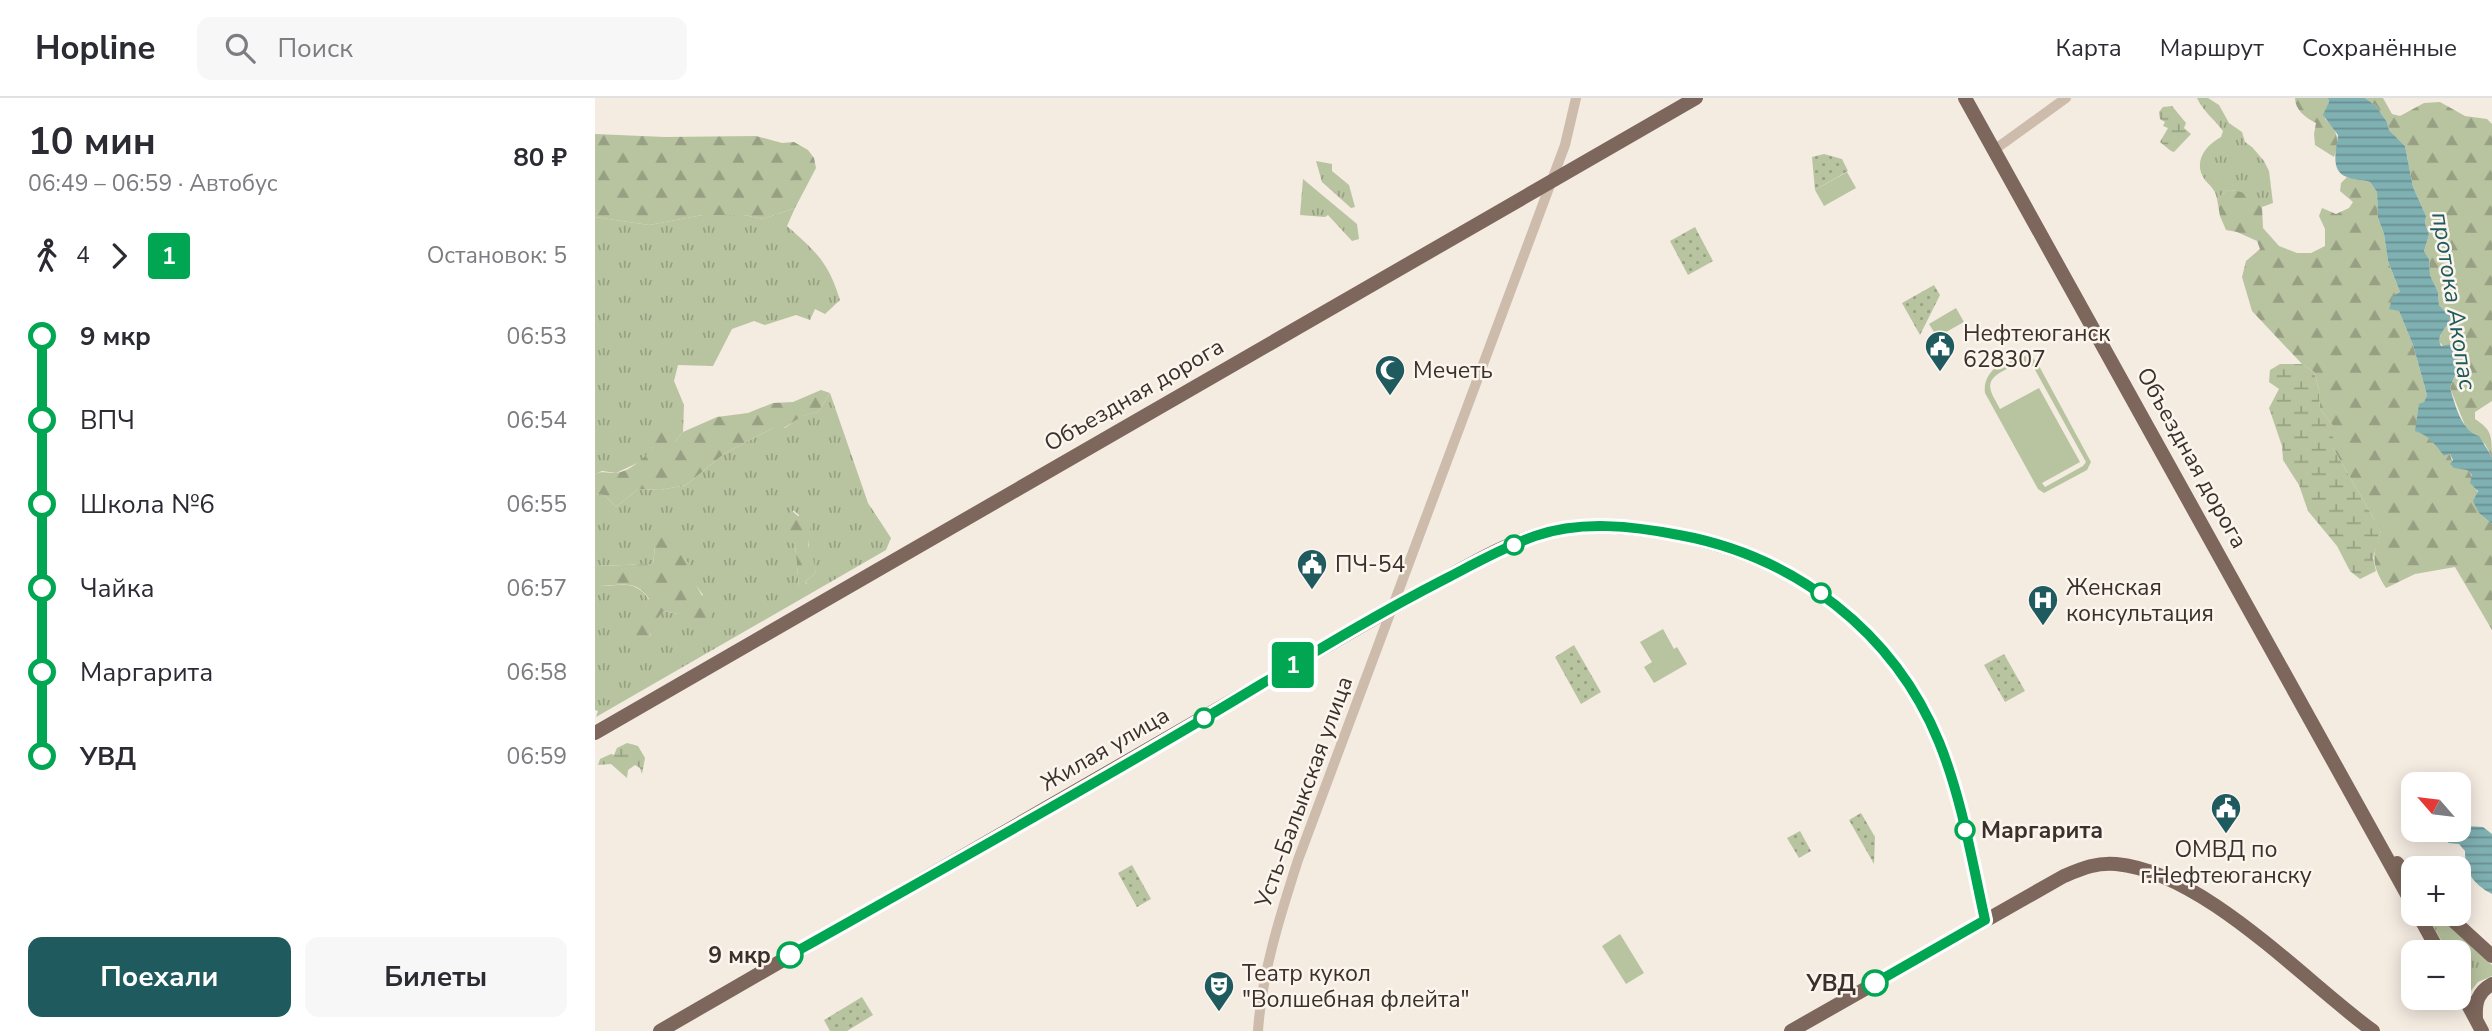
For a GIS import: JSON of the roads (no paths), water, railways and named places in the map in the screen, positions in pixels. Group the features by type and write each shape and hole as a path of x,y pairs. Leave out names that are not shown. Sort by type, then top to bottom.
{"main road":[{"name":"Объездная дорога","path":"595,733 1696,98"},
{"name":"Объездная дорога","path":"1965,98 2378,840"},
{"name":"Жилая улица","path":"660,1031 1395,606 1518,542 1549,532 1583,526 1634,528 1700,539 1744,552 1775,565 1812,587 1845,612 1881,648 1913,693 1932,727 1954,785 1985,920"},
{"path":"2378,840 2401,868"},
{"path":"2378,840 2401,883"},
{"path":"1791,1031 2064,876 2084,868 2114,864 2145,870 2192,892 2237,922 2373,1031"},
{"path":"2459,926 2492,956"},
{"path":"2479,1026 2477,1000 2485,988 2492,984"},
{"path":"2471,1010 2479,1026"}],"street":[{"name":"Усть-Балыкская улица","path":"1258,1031 1266,974 1290,884 1553,179 1565,145 1576,98"},
{"path":"1994,150 2066,98"}],"water":[{"path":"2328,98 2365,98 2376,106 2389,130 2405,146 2413,187 2426,216 2429,235 2424,251 2429,259 2430,275 2438,292 2439,305 2449,316 2450,322 2439,339 2441,346 2452,344 2458,363 2450,388 2463,423 2479,436 2492,457 2492,524 2479,513 2473,501 2478,491 2470,483 2472,475 2467,470 2454,468 2450,464 2453,460 2450,454 2444,456 2435,444 2415,431 2419,404 2424,402 2427,395 2413,345 2399,311 2389,309 2393,296 2400,292 2388,261 2384,234 2378,218 2377,192 2370,182 2347,177 2338,170 2335,159 2338,135 2323,115"},
{"path":"2471,826 2483,827 2492,834 2492,894 2471,877 2471,856 2466,856 2459,844 2448,843 2471,842"}],"place":[{"name":"Нефтеюганск 628307","path":"1940,373"},
{"name":"Мечеть","path":"1390,397"},
{"name":"ПЧ-54","path":"1312,591"},
{"name":"Женская консультация","path":"2043,627"},
{"name":"Маргарита","path":"1965,830"},
{"name":"ОМВД по г.Нефтеюганску","path":"2226,835"},
{"name":"9 мкр","path":"790,955"},
{"name":"УВД","path":"1875,983"},
{"name":"Театр кукол \"Волшебная флейта\"","path":"1219,1013"}],"water label":[{"name":"протока Акопас","path":"2454,301"}]}
